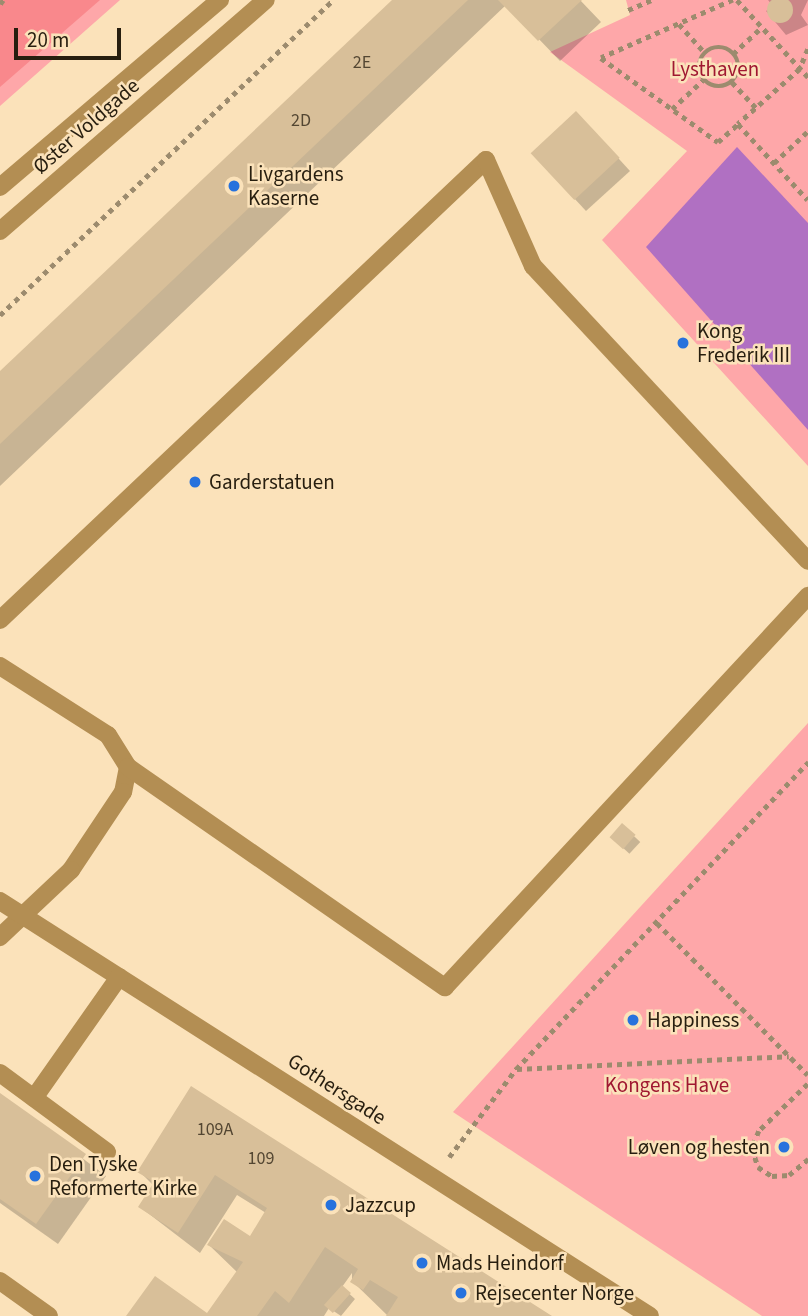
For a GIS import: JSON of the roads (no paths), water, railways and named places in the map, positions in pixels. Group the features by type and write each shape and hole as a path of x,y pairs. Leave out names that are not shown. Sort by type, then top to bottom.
{"street":[{"name":"Øster Voldgade","path":"0,187 220,0"},
{"name":"Øster Voldgade","path":"0,231 266,0"},
{"path":"0,620 486,160 533,266 808,561"},
{"path":"0,666 108,735 128,767 444,987 808,596"},
{"path":"0,937 71,870 123,792 128,767"},
{"name":"Gothersgade","path":"0,901 650,1316"},
{"path":"34,1098 119,977"},
{"path":"0,1073 107,1152"},
{"path":"0,1281 49,1316"}],"place":[{"name":"Livgardens Kaserne","path":"234,186"},
{"name":"Kong Frederik III","path":"683,343"},
{"name":"Garderstatuen","path":"195,482"},
{"name":"Happiness","path":"633,1020"},
{"name":"Løven og hesten","path":"784,1147"},
{"name":"Den Tyske Reformerte Kirke","path":"35,1176"},
{"name":"Jazzcup","path":"331,1205"},
{"name":"Mads Heindorf","path":"422,1263"},
{"name":"Rejsecenter Norge","path":"461,1293"}],"park label":[{"name":"Lysthaven","path":"715,69"},
{"name":"Kongens Have","path":"667,1085"}]}
